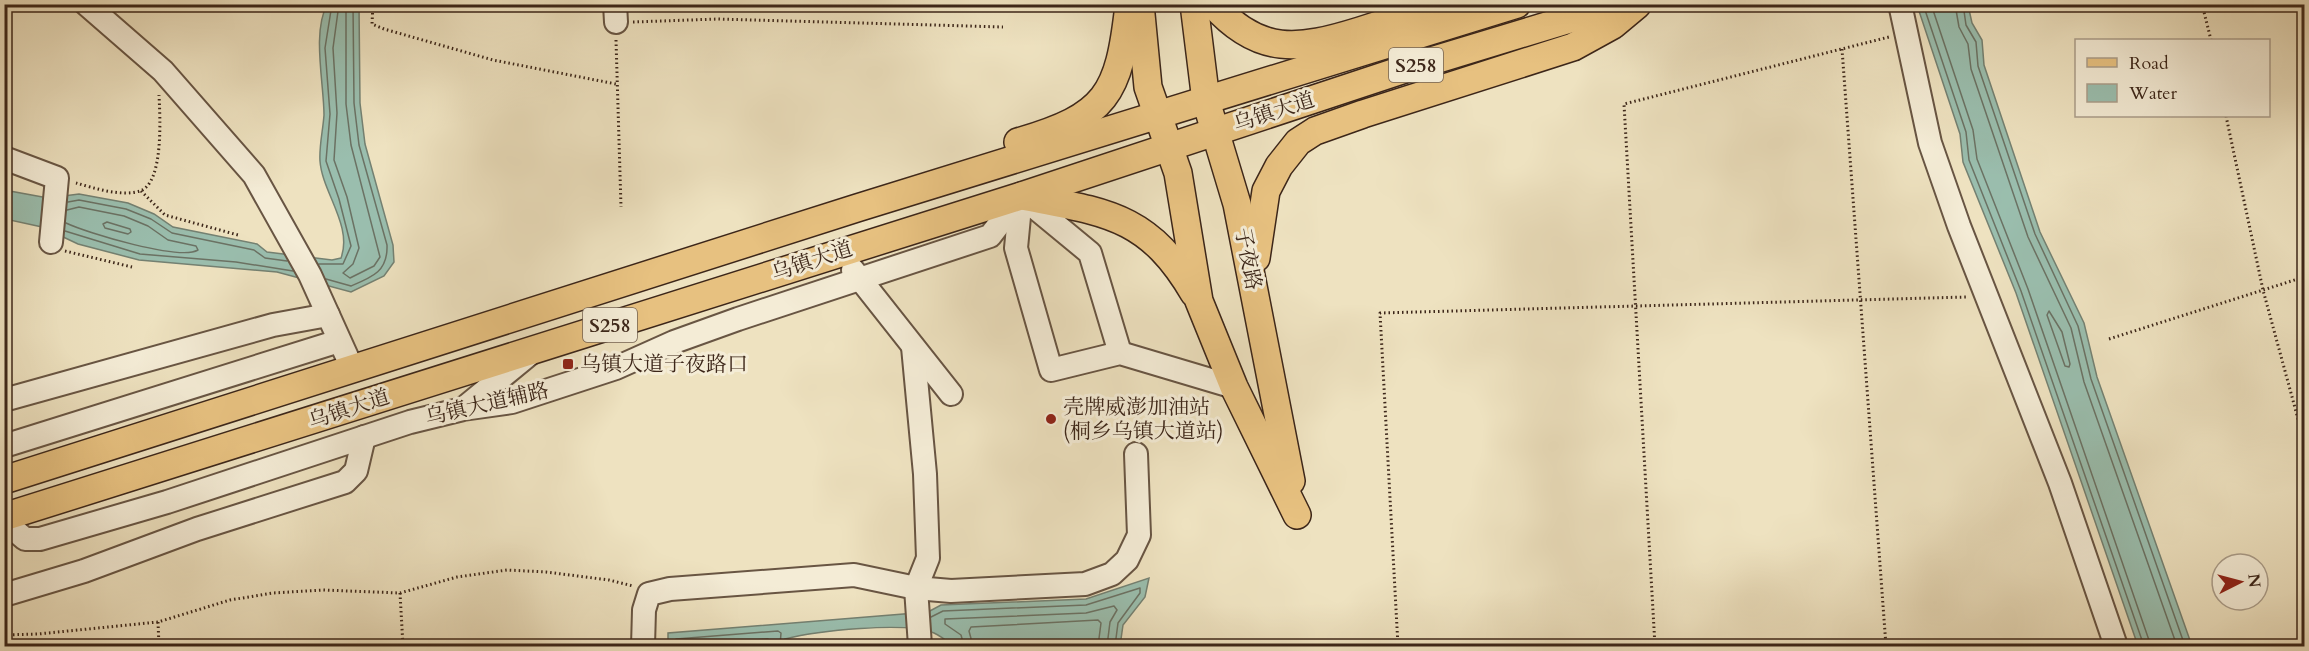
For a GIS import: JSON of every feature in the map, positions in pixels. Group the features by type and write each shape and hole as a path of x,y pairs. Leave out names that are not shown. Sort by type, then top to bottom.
{"main road":[{"path":"818,221 839,202 863,192 1025,140 1085,117 1100,104 1118,69 1129,4"},
{"path":"1140,4 1148,87 1157,117 1170,147 1183,197 1199,301"},
{"name":"子夜路","path":"1194,4 1200,70 1206,100 1237,204 1298,514 1234,387"},
{"path":"1213,4 1237,28 1256,39 1292,46 1321,42 1444,4"},
{"name":"乌镇大道","path":"4,480 818,221 1517,4"},
{"name":"乌镇大道","path":"4,519 539,347 1021,196 1463,50 1619,4"},
{"path":"1253,284 1266,191 1279,166 1298,142 1315,131 1363,114 1573,47 1613,25 1637,4"},
{"path":"1021,196 1096,210 1118,218 1144,232 1169,255 1199,301 1234,387"},
{"path":"745,245 755,279"}],"street":[{"path":"86,4 157,66 254,175 294,243 352,370"},
{"path":"1900,4 1930,143 2060,483 2116,646"},
{"path":"4,158 56,185 51,243"},
{"path":"1021,196 1090,253 1120,353"},
{"path":"1021,196 1016,248 1051,370 1120,353 1234,387"},
{"name":"乌镇大道辅路","path":"4,519 25,539 40,540 167,502 364,437 463,409 512,402 616,368 717,327 990,236 1021,196"},
{"path":"839,252 951,394"},
{"path":"4,400 326,312"},
{"path":"4,446 339,341"},
{"path":"913,346 925,474 928,558 916,588 920,646"},
{"path":"463,409 539,347"},
{"path":"4,595 84,571 197,529 345,482 356,471 364,437"},
{"path":"643,646 644,610 649,594 670,589 854,575 916,588 951,591 1085,584 1112,574 1126,560 1139,536 1136,454"}],"path":[{"path":"373,4 372,24 384,29 493,60 616,85"},
{"path":"1253,9 1263,4"},
{"path":"2202,4 2211,39"},
{"path":"621,207 616,85 616,14 1003,27"},
{"path":"1655,646 1624,104 1906,33"},
{"path":"1842,49 1886,646"},
{"path":"56,185 100,190 141,191 150,183 155,168 161,130 157,66"},
{"path":"2226,117 2263,290 2304,441"},
{"path":"141,191 165,215 190,224 238,235"},
{"path":"51,243 70,254 132,267"},
{"path":"2109,339 2304,277"},
{"path":"1398,646 1380,314 1987,296"},
{"path":"4,635 38,634 158,622 230,600 273,592 323,590 400,593 457,577 507,570 546,572 609,580 649,594"},
{"path":"400,593 403,646"},
{"path":"158,622 159,646"}],"water":[{"path":"327,5 359,5 360,103 365,144 393,245 394,262 384,276 351,292 277,272 139,260 78,244 42,227 5,219 4,190 48,198 79,194 128,203 154,214 173,227 257,244 267,252 332,260 341,258 344,246 343,234 320,161 324,115 319,43 320,29"},
{"path":"1917,5 1968,5 1972,23 1982,40 1984,65 2040,232 2084,323 2097,377 2192,646 2138,646 2016,293 1963,162 1960,134"},
{"path":"1149,578 1145,597 1123,625 1120,646 953,646 942,637 921,629 860,628 785,639 786,646 668,646 668,633 928,612 941,605 1086,599"}],"place":[{"name":"乌镇大道子夜路口","path":"568,364"},
{"name":"壳牌威澎加油站 (桐乡乌镇大道站)","path":"1051,419"}]}
